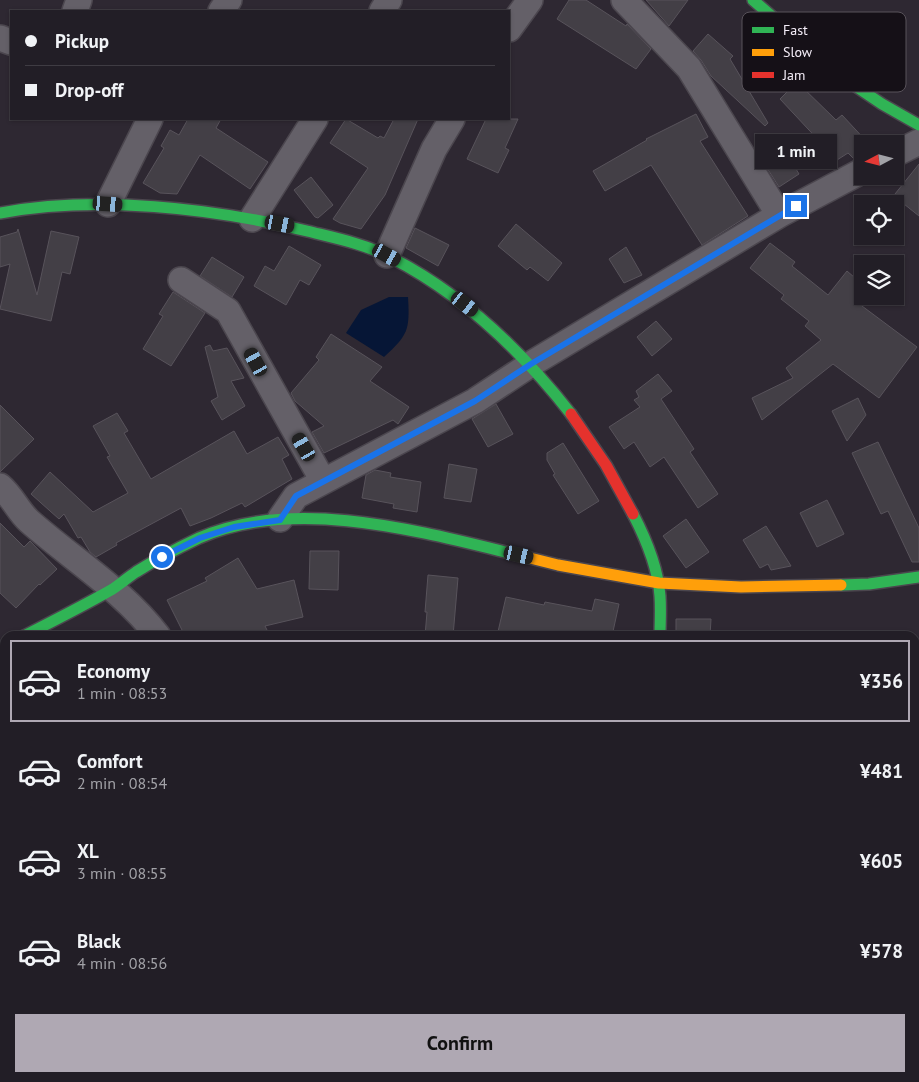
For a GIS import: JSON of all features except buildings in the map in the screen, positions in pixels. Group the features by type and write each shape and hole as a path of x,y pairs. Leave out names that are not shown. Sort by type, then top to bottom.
{"street":[{"path":"510,28 530,0"},
{"path":"624,0 689,68 779,215"},
{"path":"756,1 768,12"},
{"path":"864,92 919,125"},
{"path":"252,219 314,120"},
{"path":"387,255 434,149 451,120"},
{"path":"108,204 143,122"},
{"path":"904,150 919,142"},
{"path":"280,520 296,496 475,401 531,364 779,215 854,175"},
{"path":"0,213 29,207 108,204 221,214 252,219 294,227 387,255 441,285 490,324 531,364 558,396 604,460 641,528 658,583 660,631"},
{"path":"181,280 228,311 323,481"},
{"path":"0,486 27,520 128,601 154,631"},
{"path":"33,631 112,589 136,572 200,538 234,527 280,520 338,519 442,537 558,565 658,583 741,587 813,587 869,584 919,576"}],"water":[{"path":"389,297 408,297 408,325 403,337 384,357 346,333 361,310"}],"traffic: fast":[{"path":"753,0 767,12"},
{"path":"864,92 919,125"},
{"path":"0,213 76,205 115,205 194,210 271,223 370,248 417,272 466,306 511,346 552,390 571,414"},
{"path":"633,514 647,544 657,575 660,601 660,631"},
{"path":"34,631 111,590 136,572 175,550 199,538 237,525 277,519 362,522 447,538 526,557"},
{"path":"841,585 869,584 919,577"}],"traffic: slow":[{"path":"526,557 558,565 659,583 741,587 841,585"}],"traffic: jam":[{"path":"571,414 606,465 633,514"}],"route":[{"path":"162,557 200,538 234,527 280,520 296,496 475,401 531,364 796,206"}]}
